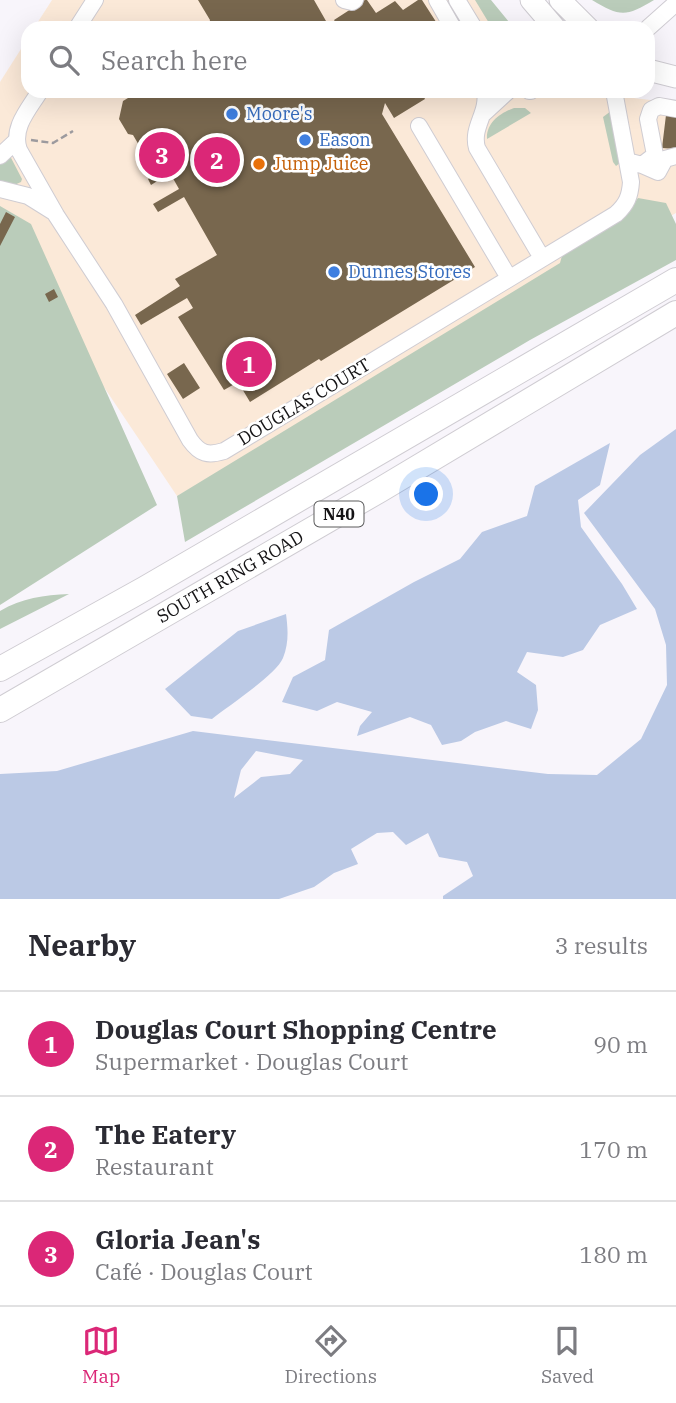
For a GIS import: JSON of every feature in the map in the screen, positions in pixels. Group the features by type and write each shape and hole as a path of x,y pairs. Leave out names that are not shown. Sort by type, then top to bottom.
{"highway":[{"name":"SOUTH RING ROAD","path":"0,669 156,582 676,280"},
{"name":"SOUTH RING ROAD","path":"0,710 368,497 676,313"}],"main road":[{"path":"531,0 549,21"},
{"path":"560,0 581,21"},
{"path":"655,72 676,77"}],"street":[{"path":"82,21 95,0"},
{"path":"344,0 355,0"},
{"path":"437,0 449,21"},
{"path":"457,0 470,21"},
{"path":"655,22 676,3"},
{"path":"0,156 16,135 36,98"},
{"path":"486,98 474,140 542,258"},
{"path":"480,119 501,98"},
{"name":"DOUGLAS COURT","path":"16,135 56,215 114,304 190,440 198,451 208,454 224,451 616,214 630,195 635,163 616,98"},
{"path":"635,163 649,162 655,156 648,114 659,106 676,109"},
{"path":"419,125 509,278"},
{"path":"635,163 658,172 665,159 676,156"},
{"path":"0,189 28,196 56,215"}],"shaded area":[{"path":"52,0 483,0 496,21 38,21"},
{"path":"21,49 21,98 634,98 676,103 676,213 177,496 0,232 0,82"}],"green space":[{"path":"475,0 491,0 508,21 488,21"},
{"path":"592,0 654,0 636,10 623,13 610,10"},
{"path":"514,108 525,108 531,113 487,139 489,128 495,119"},
{"path":"611,111 620,163 616,166 603,117"},
{"path":"9,154 22,179 12,186 0,185 0,162"},
{"path":"638,198 666,203 676,224 676,260 530,340 185,542 177,496 560,263 563,252 628,212"},
{"path":"0,206 31,224 157,505 0,605"},
{"path":"69,594 0,629 0,611 33,598"}],"water":[{"path":"676,429 676,899 443,899 443,896 473,876 467,862 439,857 428,833 406,845 393,832 377,833 351,849 358,864 334,873 314,887 279,899 0,899 0,774 57,771 193,731 548,774 597,775 641,739 667,685 666,645 655,609 584,513 640,455","holes":["256,751 303,760 290,774 261,777 234,798 241,770"]},
{"path":"610,443 600,485 578,500 581,527 637,609 600,625 583,650 563,657 527,652 517,672 536,685 538,710 531,729 506,721 475,732 461,741 442,745 431,725 410,717 357,736 360,726 372,712 337,702 317,711 282,702 293,677 325,660 329,630 460,559 482,532 527,516 535,486"},
{"path":"286,614 287,641 279,665 212,719 191,716 165,689 238,631"}],"building":[{"path":"198,0 314,0 326,21 210,21"},
{"path":"365,0 376,13 395,1 403,10 422,0 436,21 335,21"},
{"path":"128,98 424,98 394,118 385,103 382,114 475,267 250,402 238,382 224,390 178,317 193,308 187,298 141,325 135,315 180,286 175,279 217,255 184,197 158,212 153,204 179,189 170,173 151,185 148,179 156,174 133,135 128,134 119,119 123,101"},
{"path":"666,115 676,116 676,149 662,148"},
{"path":"6,212 15,217 0,246 0,224"},
{"path":"54,289 58,297 49,302 45,294"},
{"path":"184,363 200,388 183,399 167,374"}],"place":[{"name":"Moore's","path":"232,114"},
{"name":"Eason","path":"305,140"},
{"name":"Gloria Jean's","path":"162,155"},
{"name":"The Eatery","path":"217,160"},
{"name":"Jump Juice","path":"259,164"},
{"name":"Dunnes Stores","path":"334,272"},
{"name":"Douglas Court Shopping Centre","path":"249,364"}]}
